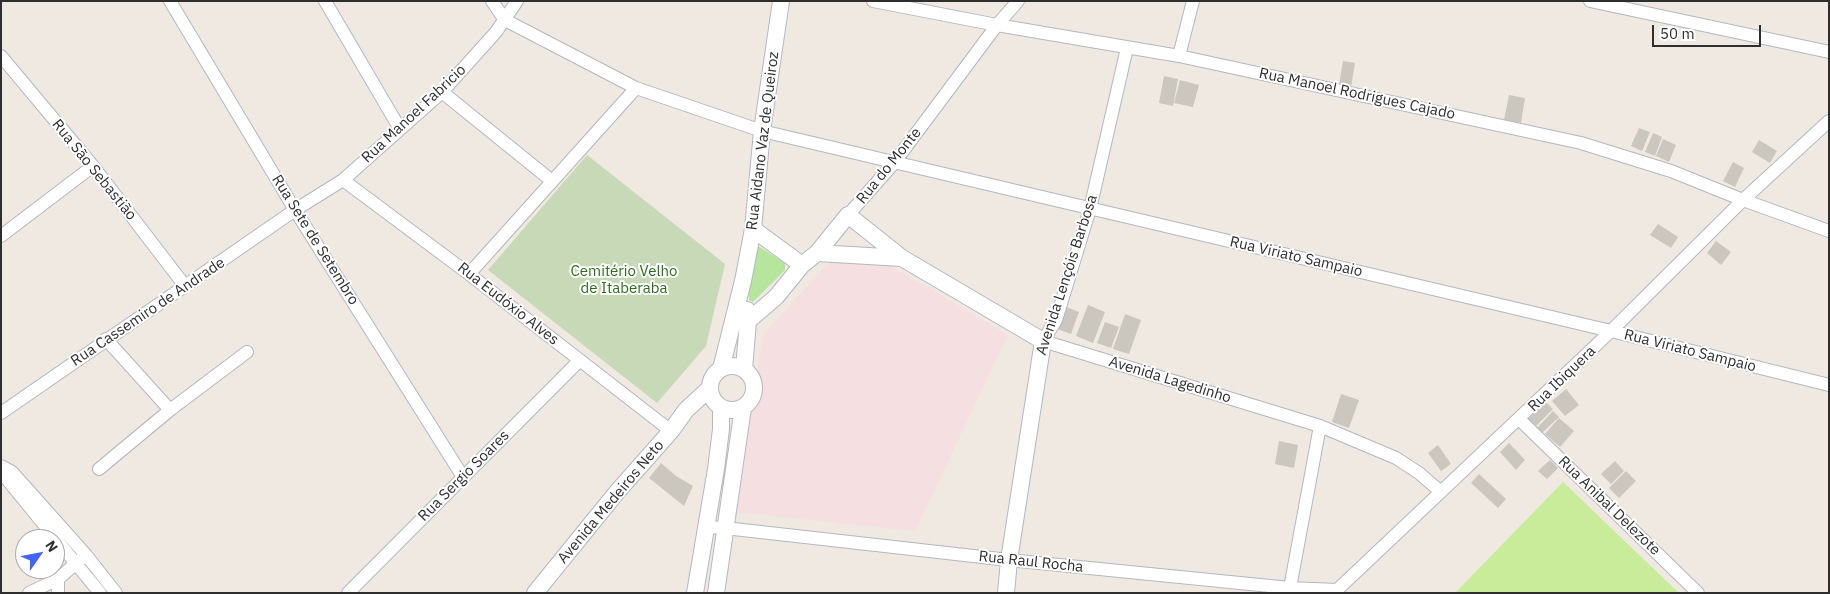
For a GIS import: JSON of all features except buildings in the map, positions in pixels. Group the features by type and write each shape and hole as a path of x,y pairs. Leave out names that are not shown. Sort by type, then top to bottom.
{"street":[{"name":"Rua Sete de Setembro","path":"170,1 295,210 463,477"},
{"path":"324,1 400,130"},
{"path":"492,1 505,20"},
{"name":"Rua Manoel Fabricio","path":"295,210 343,180 442,92 505,20 517,1"},
{"name":"Rua Aidano Vaz de Queiroz","path":"722,369 753,229 762,131 781,1"},
{"name":"Rua Manoel Rodrigues Cajado","path":"873,1 906,5 997,25 1179,56 1581,143 1671,171 1743,200 1829,231"},
{"name":"Rua do Monte","path":"748,321 776,297 802,264 817,253 894,163 997,25 1018,1"},
{"path":"1179,56 1193,1"},
{"path":"1590,1 1644,7 1829,52"},
{"name":"Rua Viriato Sampaio","path":"505,20 636,88 762,131 1611,331 1829,385"},
{"name":"Avenida Lençóis Barbosa","path":"1006,593 1009,560 1043,341 1056,320 1090,209 1127,48"},
{"name":"Rua São Sebastião","path":"1,56 93,166 185,286"},
{"path":"469,274 636,88"},
{"path":"442,92 552,181"},
{"name":"Rua Ibiquera","path":"1337,591 1611,331 1743,200 1829,121"},
{"path":"1,236 93,166"},
{"name":"Rua Eudóxio Alves","path":"343,180 469,274 671,431"},
{"name":"Rua Cassemiro de Andrade","path":"1,413 295,210"},
{"name":"Avenida Lagedinho","path":"848,215 902,258 1043,341 1320,426 1396,458 1419,473 1441,492"},
{"path":"753,229 802,264"},
{"name":"Avenida Lagedinho","path":"817,253 902,258"},
{"name":"Rua Aidano Vaz de Queiroz","path":"743,281 748,321 744,369"},
{"path":"106,339 170,410"},
{"path":"99,469 170,410 247,352"},
{"name":"Rua Sergio Soares","path":"348,593 580,360"},
{"path":"695,593 707,527 721,429 715,399 712,380 716,373 722,369 736,366 744,369 749,374 754,389 753,396 743,408 731,410 715,399"},
{"name":"Avenida Medeiros Neto","path":"535,593 617,492 671,431 686,410 715,399"},
{"path":"716,593 743,408"},
{"name":"Rua Anibal Delezote","path":"1519,419 1698,593"},
{"path":"1291,590 1320,426"},
{"path":"1,466 12,472 86,555 116,593"},
{"path":"716,469 734,470"},
{"path":"1,472 100,593"},
{"name":"Rua Raul Rocha","path":"707,527 1291,590 1337,591"},
{"path":"65,573 86,555"},
{"path":"29,593 58,579 58,593"}],"shaded area":[{"path":"829,262 887,264 1008,335 915,531 733,512 763,335"}],"green space":[{"name":"Cemitério Velho de Itaberaba","path":"587,155 725,264 706,346 657,403 488,270"},
{"path":"755,244 785,263 785,270 753,302 749,300 750,247"},
{"path":"1563,482 1679,593 1455,593"}]}
